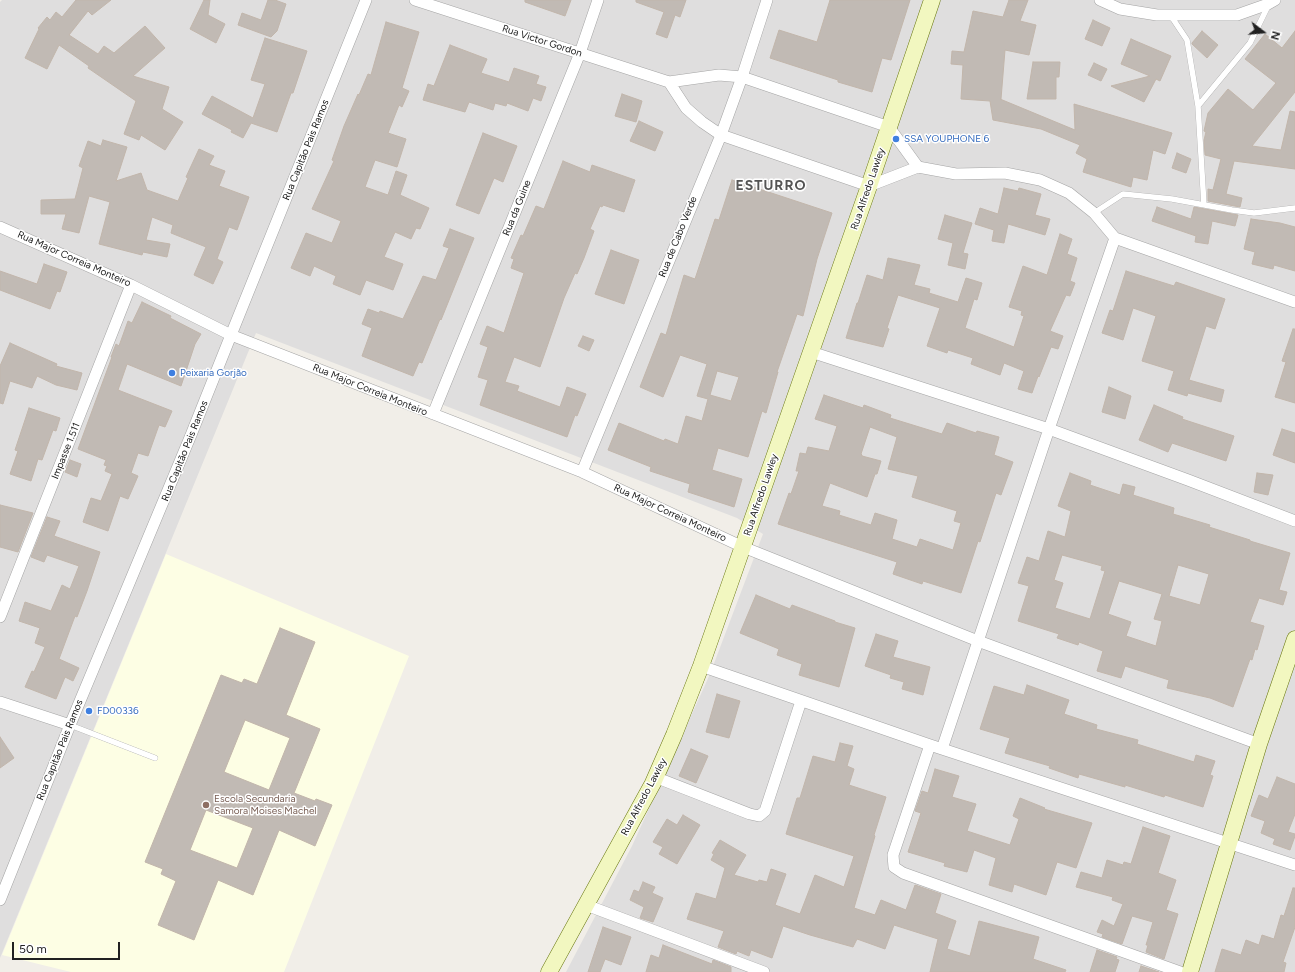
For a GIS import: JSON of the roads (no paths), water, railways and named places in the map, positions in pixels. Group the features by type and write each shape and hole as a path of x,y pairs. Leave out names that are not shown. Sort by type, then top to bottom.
{"main road":[{"name":"Rua Alfredo Lawley","path":"549,972 655,777 674,735 701,666 890,128 932,0"},
{"path":"1190,972 1259,744 1295,639"}],"street":[{"name":"Rua Capitão Pais Ramos","path":"0,900 70,725 188,443 366,0"},
{"name":"Rua Victor Gordon","path":"416,0 668,82"},
{"name":"Rua da Guine","path":"433,414 580,53 598,0"},
{"name":"Rua de Cabo Verde","path":"582,472 720,135 742,77 767,0"},
{"path":"1100,0 1120,9 1157,15 1237,16 1272,2"},
{"path":"918,167 890,128 742,77 719,75 668,82 686,108 720,135 869,186 918,167 956,174 1005,173 1040,180 1070,193 1094,213 1115,238 1295,302"},
{"name":"Rua Major Correia Monteiro","path":"0,227 131,284 231,335 582,472 743,546 978,641 1259,744"},
{"path":"942,749 1049,429 1115,238"},
{"name":"Impasse 1.511","path":"0,617 131,284"},
{"path":"811,352 1049,429 1295,521"},
{"path":"701,666 930,745 1295,865"},
{"path":"655,777 750,814 759,816 765,811 801,701"},
{"path":"0,702 70,725"},
{"path":"930,745 893,855 894,867 903,873 1180,972"},
{"path":"586,906 764,972"}],"lane":[{"path":"1198,106 1250,43 1272,2"},
{"path":"1171,15 1187,40 1198,106 1204,205"},
{"path":"1094,213 1124,194 1254,213 1295,208"},
{"path":"70,725 155,758"}],"place":[{"name":"SSA YOUPHONE 6","path":"896,139"},
{"name":"Peixaria Gorjão","path":"172,373"},
{"name":"FD00336","path":"89,711"},
{"name":"Escola Secundaria Samora Moises Machel","path":"206,805"}],"district":[{"name":"ESTURRO","path":"771,186"}]}
